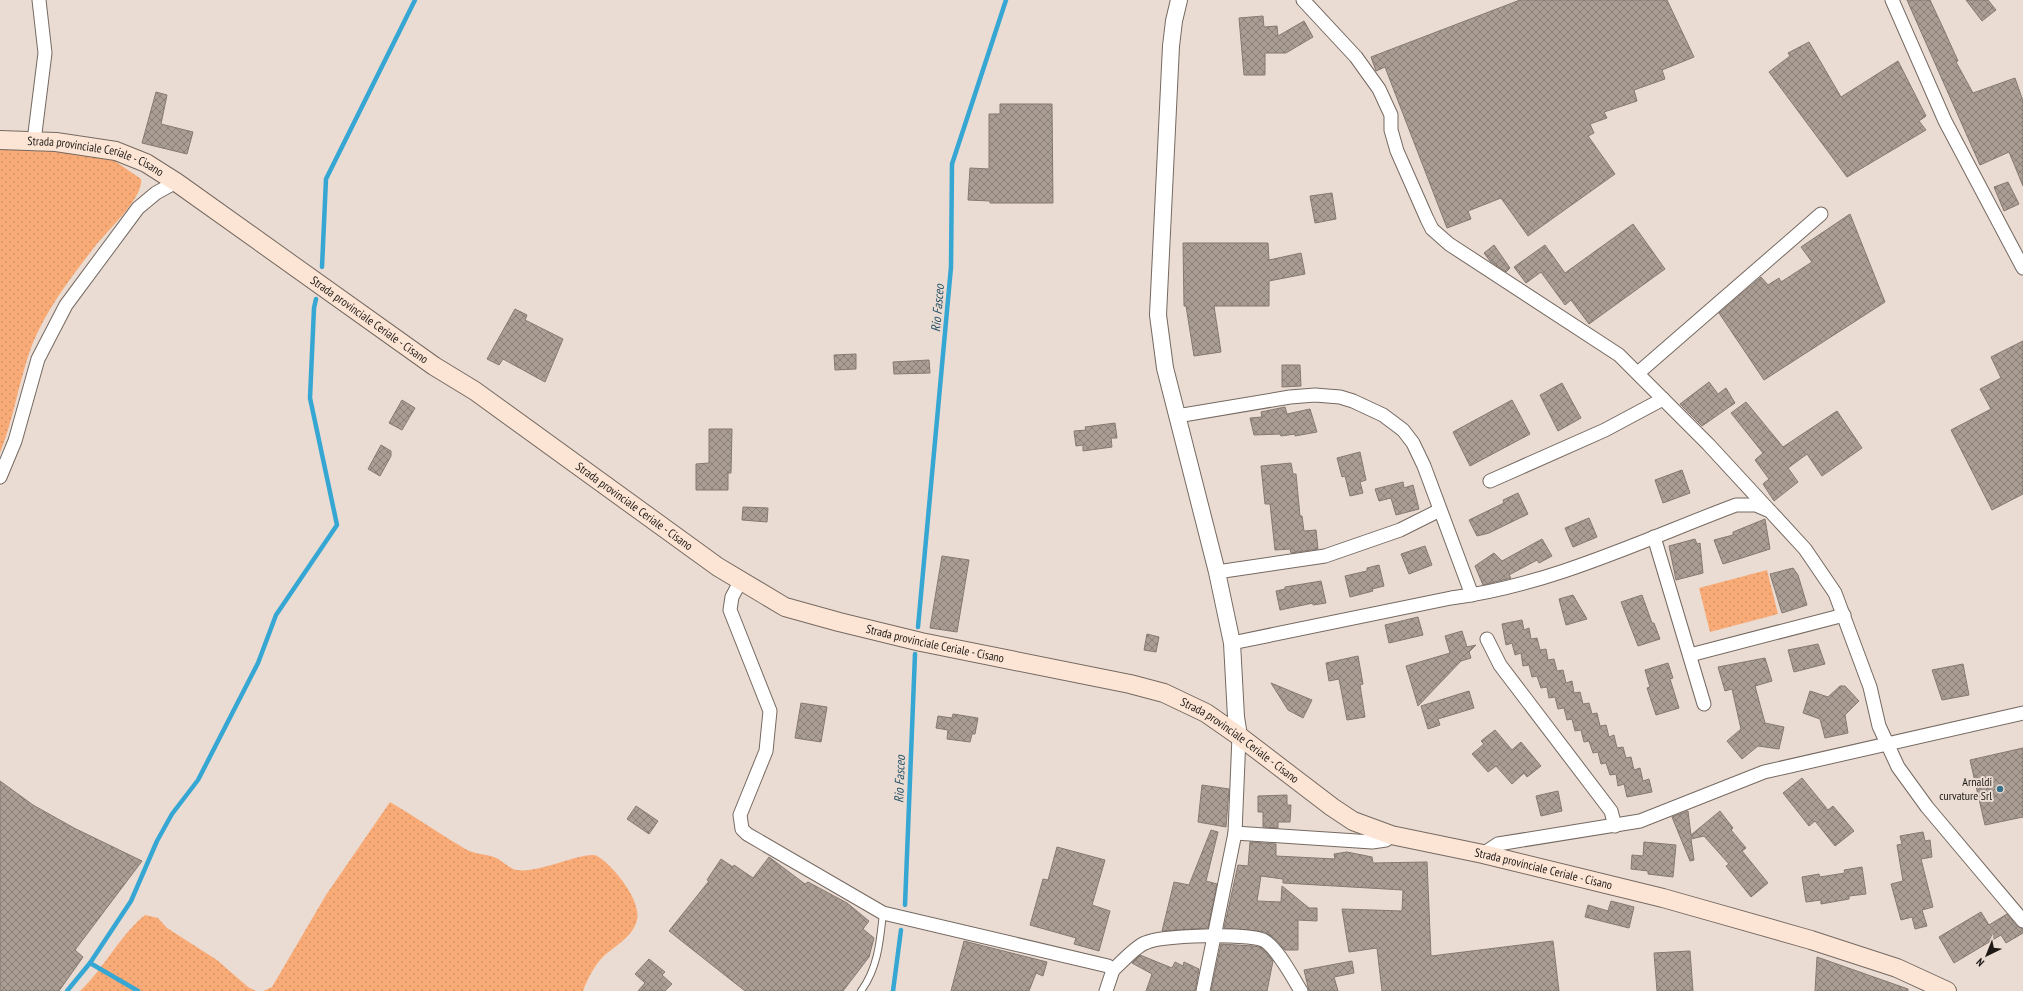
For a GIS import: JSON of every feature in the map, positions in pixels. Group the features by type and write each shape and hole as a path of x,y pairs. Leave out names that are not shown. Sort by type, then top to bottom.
{"main road":[{"name":"Strada provinciale Ceriale - Cisano","path":"0,140 34,141 116,150 146,163 176,182 434,366 475,391 562,456 740,582 785,607 921,642 1130,684 1164,693 1200,710 1239,736 1332,808 1353,821 1391,836 1483,854 1664,898 1810,940 1897,968 1947,991"}],"street":[{"path":"34,141 46,53 39,0"},
{"path":"1179,0 1174,21 1171,46 1158,315 1165,368 1217,572 1232,643 1236,717 1239,736 1235,833 1203,991"},
{"path":"1303,0 1356,57 1380,89 1391,115 1391,130 1397,151 1432,229 1449,244 1619,355 1663,399 1805,549 1835,593 1870,687 1879,726 1898,767 1927,807 2023,921"},
{"path":"1892,0 1945,120 2023,268"},
{"path":"0,477 15,441 38,359 66,304 138,208 156,193 176,182"},
{"path":"1638,373 1821,214"},
{"path":"1177,416 1290,397 1315,395 1353,401 1383,415 1403,430 1413,443 1424,466 1472,595"},
{"path":"1490,481 1605,430 1663,399"},
{"path":"1232,643 1485,593 1563,571 1736,505 1756,505 1770,511"},
{"path":"1217,572 1325,556 1400,530 1440,510"},
{"path":"1654,536 1704,704"},
{"path":"740,582 732,597 730,610 770,711 766,751 740,815 742,829 752,838 884,913 1108,966 1113,970"},
{"path":"1690,655 1844,615"},
{"path":"1487,639 1500,665 1612,811 1615,826"},
{"path":"1483,854 1498,844 1640,821 1764,772 1888,745 2023,713"},
{"path":"1235,833 1372,842 1386,840 1391,836"},
{"path":"1106,991 1113,970 1146,942 1183,935 1264,940 1282,959 1301,991"}],"lane":[{"path":"861,991 868,981 879,955 884,913"}],"shaded area":[{"path":"0,146 80,151 115,161 141,179 137,195 131,204 96,245 69,281 38,331 27,358 9,426 0,453"},
{"path":"1767,570 1778,614 1710,632 1699,588"},
{"path":"390,802 467,850 494,857 511,868 517,870 537,869 583,856 597,856 611,867 631,894 637,912 635,926 622,942 598,963 590,974 583,991 263,991 272,987 326,895"},
{"path":"145,915 158,918 167,928 217,960 248,987 256,991 80,991 97,973 119,942"}],"building":[{"path":"1520,0 1667,0 1694,57 1662,70 1665,79 1634,90 1637,101 1604,112 1607,118 1590,124 1594,133 1588,136 1615,174 1528,236 1501,198 1468,211 1471,219 1447,228 1385,67 1376,71 1371,57"},
{"path":"1907,0 1930,0 1958,61 1956,62 1973,93 2015,78 2023,101 2023,186 2009,152 1980,165"},
{"path":"1966,0 1988,0 1996,10 1982,21"},
{"path":"1263,16 1264,27 1277,26 1278,36 1304,21 1313,37 1286,53 1265,53 1265,75 1244,75 1239,18"},
{"path":"1809,42 1841,97 1898,61 1926,116 1919,121 1926,130 1847,177 1769,72 1790,56 1788,53"},
{"path":"156,92 167,95 161,124 193,132 187,154 142,143"},
{"path":"1000,104 1052,104 1053,203 990,203 990,201 968,200 970,168 989,169 989,114 1000,114"},
{"path":"2008,182 2019,204 2004,211 1994,187"},
{"path":"1332,193 1336,219 1315,223 1310,196"},
{"path":"1850,214 1885,302 1764,380 1719,313 1761,277 1768,285 1779,278 1781,282 1812,262 1801,247"},
{"path":"1633,224 1665,269 1589,324 1571,300 1565,305 1541,272 1526,283 1514,267 1545,245 1565,273"},
{"path":"1183,243 1268,243 1269,260 1301,253 1305,274 1269,281 1269,306 1214,306 1221,352 1194,356 1186,306 1184,306"},
{"path":"1494,245 1510,268 1506,272 1490,261 1484,253"},
{"path":"515,309 527,315 525,320 563,339 545,382 503,359 499,365 487,359"},
{"path":"2023,341 2023,494 1992,510 1951,430 1991,409 1980,389 2001,378 1991,357"},
{"path":"856,354 856,369 835,370 834,355"},
{"path":"929,360 930,373 894,374 893,362"},
{"path":"1282,365 1300,365 1301,386 1282,387"},
{"path":"1709,382 1718,394 1726,388 1735,403 1702,426 1680,404"},
{"path":"1562,383 1581,418 1558,431 1540,395"},
{"path":"402,400 415,408 402,430 389,423"},
{"path":"1512,400 1530,434 1470,466 1453,432"},
{"path":"1746,402 1783,447 1837,411 1862,448 1822,476 1807,454 1788,468 1798,482 1774,501 1763,484 1769,479 1755,460 1763,453 1731,413"},
{"path":"1285,407 1287,414 1310,409 1317,432 1295,436 1295,434 1281,436 1280,434 1254,435 1250,418 1262,417 1261,412"},
{"path":"1115,423 1117,438 1111,438 1112,447 1083,451 1083,445 1076,446 1074,431 1086,430 1085,427"},
{"path":"709,429 732,429 731,473 728,473 728,490 696,490 696,464 709,463"},
{"path":"381,445 391,451 391,456 380,476 368,469"},
{"path":"1360,452 1366,480 1360,482 1363,493 1350,496 1345,476 1342,477 1337,458"},
{"path":"1291,463 1293,474 1296,474 1300,516 1302,516 1304,531 1316,530 1318,549 1291,553 1290,549 1275,550 1270,504 1265,504 1261,466"},
{"path":"1682,470 1690,493 1663,503 1655,480"},
{"path":"1403,482 1404,488 1413,485 1419,509 1396,515 1391,498 1379,501 1375,489"},
{"path":"1518,493 1528,514 1489,533 1477,536 1469,520 1504,503 1503,500"},
{"path":"743,507 768,508 767,522 742,520"},
{"path":"1589,518 1597,537 1573,547 1565,528"},
{"path":"1765,519 1770,549 1723,564 1714,540 1733,535 1733,532"},
{"path":"1542,539 1552,556 1539,563 1537,560 1509,575 1511,578 1483,585 1475,566 1494,553 1502,561"},
{"path":"1695,539 1697,544 1700,543 1703,573 1676,580 1669,546"},
{"path":"1425,546 1432,565 1409,574 1401,554"},
{"path":"942,556 969,560 957,632 930,628"},
{"path":"1379,565 1384,586 1372,589 1373,591 1350,597 1345,576 1367,571 1367,568"},
{"path":"1793,568 1798,575 1807,605 1782,613 1770,574"},
{"path":"1321,581 1326,603 1313,605 1313,603 1280,610 1276,591 1285,589 1285,587"},
{"path":"1573,595 1587,619 1566,625 1559,599"},
{"path":"1642,595 1652,623 1654,623 1660,639 1638,646 1621,602"},
{"path":"1418,617 1423,635 1389,643 1385,625"},
{"path":"1522,620 1524,630 1529,628 1531,639 1537,638 1540,650 1546,649 1548,660 1554,659 1557,671 1563,670 1566,683 1572,681 1574,693 1580,692 1583,704 1589,703 1592,714 1597,713 1600,726 1606,725 1609,737 1614,735 1617,748 1623,747 1626,758 1631,757 1634,770 1640,768 1643,781 1649,779 1652,792 1627,797 1624,784 1618,786 1616,774 1610,775 1606,763 1601,764 1598,752 1593,753 1589,741 1584,742 1581,730 1575,731 1572,719 1567,720 1564,708 1558,709 1555,697 1549,698 1547,687 1541,688 1537,676 1532,677 1529,665 1523,666 1521,653 1515,655 1512,643 1506,645 1502,624"},
{"path":"1462,631 1467,647 1476,645 1469,652 1471,658 1461,661 1418,706 1406,666 1450,653 1445,636"},
{"path":"1147,634 1159,637 1156,652 1144,650"},
{"path":"1818,644 1825,664 1794,672 1788,650"},
{"path":"1358,656 1363,684 1360,685 1365,717 1347,720 1339,679 1329,681 1326,663"},
{"path":"1765,658 1772,681 1755,686 1765,723 1784,727 1779,749 1758,746 1742,759 1727,741 1741,729 1732,689 1725,691 1718,667"},
{"path":"1668,663 1673,678 1670,679 1679,708 1656,715 1647,688 1650,687 1645,670"},
{"path":"1963,664 1969,695 1942,700 1932,670"},
{"path":"1271,683 1312,700 1303,718 1288,710"},
{"path":"1840,686 1845,686 1859,701 1845,715 1848,733 1825,738 1820,719 1803,713 1810,691 1828,697"},
{"path":"1469,691 1474,708 1438,719 1440,725 1428,729 1421,706"},
{"path":"801,703 827,707 821,742 795,738"},
{"path":"953,714 978,718 975,734 972,734 970,742 947,739 948,730 936,728 938,716 952,718"},
{"path":"1495,730 1512,750 1521,742 1541,766 1527,777 1524,773 1512,784 1496,766 1488,772 1472,754 1484,744 1481,741"},
{"name":"Arnaldi curvature Srl","path":"2023,748 2023,817 1985,825 1970,760"},
{"path":"1802,778 1828,810 1833,806 1854,831 1835,846 1815,821 1809,826 1783,793"},
{"path":"0,781 33,805 74,828 142,861 75,950 83,957 59,991 0,991"},
{"path":"1202,785 1229,789 1226,827 1198,822"},
{"path":"1558,791 1562,811 1541,816 1536,796"},
{"path":"1287,795 1287,805 1291,805 1290,822 1278,822 1278,828 1263,827 1263,812 1258,812 1258,796"},
{"path":"636,806 658,821 649,834 627,819"},
{"path":"1688,811 1691,835 1720,811 1733,828 1731,830 1746,848 1742,851 1768,883 1751,897 1726,866 1729,864 1704,836 1691,839 1694,860 1690,861 1672,817"},
{"path":"1211,830 1218,832 1206,881 1217,884 1208,928 1162,931 1174,882 1189,885"},
{"path":"1923,832 1925,841 1930,840 1932,857 1921,859 1933,907 1922,910 1927,926 1915,929 1912,917 1901,920 1891,884 1903,881 1897,845 1902,844 1900,836"},
{"path":"1250,842 1276,844 1276,856 1335,859 1334,854 1347,852 1372,857 1373,863 1427,862 1431,956 1553,941 1559,991 1382,991 1377,948 1349,952 1342,909 1402,911 1403,890 1283,883 1283,879 1261,876 1257,901 1281,902 1282,886 1309,908 1317,908 1317,921 1298,920 1298,950 1285,950 1274,938 1265,932 1224,928 1238,865 1248,866"},
{"path":"1644,842 1676,845 1673,877 1648,874 1648,871 1631,869 1632,855 1643,856"},
{"path":"1057,847 1105,860 1092,905 1110,911 1099,951 1074,944 1076,938 1030,925 1043,879 1048,880"},
{"path":"769,857 805,884 808,882 847,903 869,921 863,929 874,938 869,957 843,991 745,991 669,931 709,881 707,880 721,859 733,867 734,865 753,878"},
{"path":"1862,867 1866,894 1849,896 1849,899 1821,904 1821,900 1806,902 1802,877 1819,874 1820,877 1845,873 1844,870"},
{"path":"1611,901 1634,907 1629,928 1585,917 1588,905 1608,911"},
{"path":"1981,912 1989,925 2007,914 2017,926 2023,929 2023,933 2006,943 2001,935 1954,963 1939,937"},
{"path":"964,941 1047,962 1043,976 1036,973 1029,991 951,991"},
{"path":"1221,944 1260,947 1268,954 1273,961 1267,991 1211,991"},
{"path":"1690,951 1693,991 1657,991 1654,953"},
{"path":"1140,955 1172,968 1175,962 1183,966 1184,962 1199,969 1195,991 1146,991 1152,974 1132,963"},
{"path":"1817,957 1908,989 1908,991 1815,991"},
{"path":"649,959 665,972 662,975 672,984 665,991 638,991 645,983 635,974"},
{"path":"1352,961 1354,973 1334,977 1338,991 1309,991 1304,970"}],"waterway":[{"path":"322,267 326,179 415,0"},
{"name":"Rio Fasceo","path":"918,627 951,267 952,164 1006,0"},
{"path":"67,991 90,963 131,901 157,841 172,814 198,780 258,663 276,615 337,525 310,398 314,308 316,299"},
{"name":"Rio Fasceo","path":"905,905 915,654"},
{"name":"Rio Fasceo","path":"893,991 901,930"},
{"path":"90,963 138,991"}],"place":[{"name":"Arnaldi curvature Srl","path":"2000,789"}]}
